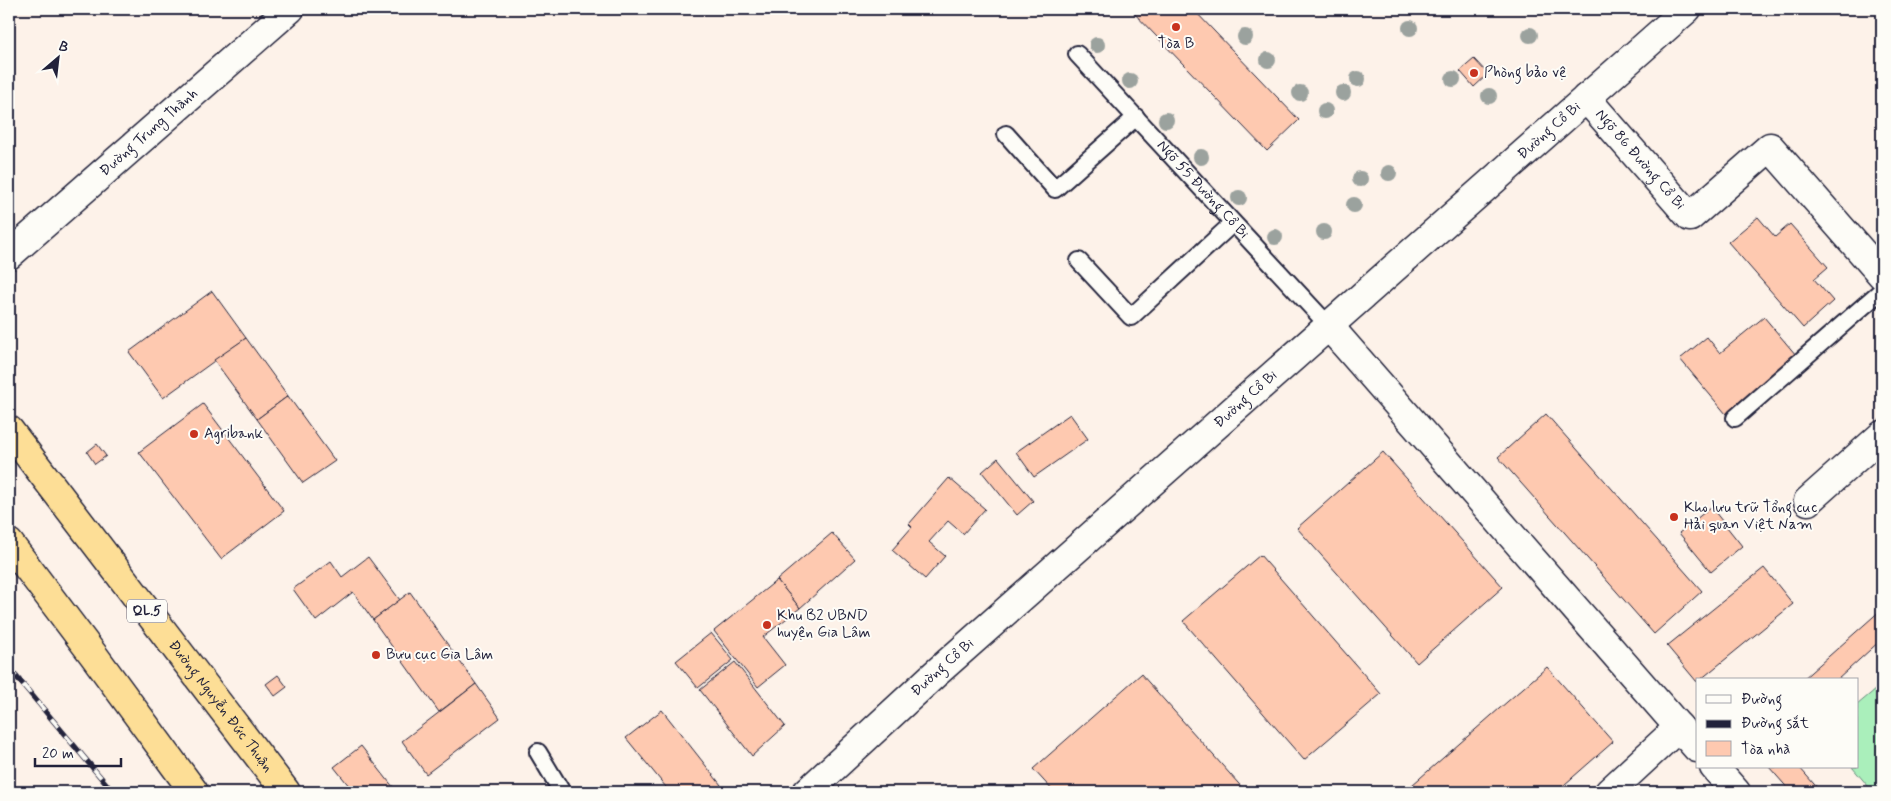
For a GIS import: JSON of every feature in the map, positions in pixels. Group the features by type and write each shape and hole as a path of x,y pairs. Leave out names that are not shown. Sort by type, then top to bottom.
{"highway":[{"name":"Đường Nguyễn Đức Thuận","path":"9,430 286,792"},
{"path":"9,543 194,792"}],"street":[{"name":"Đường Trung Thành","path":"9,255 290,9"},
{"name":"Đường Cổ Bi","path":"807,792 935,674 1687,9"},
{"name":"Ngõ 86 Đường Cổ Bi","path":"1586,98 1690,216 1770,147 1882,275"},
{"path":"1328,325 1696,747"},
{"path":"1808,500 1882,435"},
{"path":"1609,792 1679,728"},
{"path":"1715,768 1736,792"}],"lane":[{"name":"Ngõ 55 Đường Cổ Bi","path":"1077,54 1328,325"},
{"path":"1006,134 1055,189 1136,117"},
{"path":"1079,261 1131,317 1234,223"},
{"path":"1735,418 1882,290"},
{"path":"538,752 562,792"}],"green space":[{"path":"1882,684 1882,792 1873,792 1853,768 1858,768 1858,704"}],"building":[{"path":"1130,9 1193,9 1299,120 1267,151"},
{"name":"Phòng bảo vệ","path":"1474,59 1488,74 1474,87 1460,71"},
{"path":"1758,217 1775,237 1790,224 1828,267 1814,279 1833,301 1803,328 1728,242"},
{"path":"212,291 246,338 163,398 129,352"},
{"path":"1764,317 1796,355 1726,414 1680,359 1707,337 1720,353"},
{"path":"246,338 288,396 257,419 214,360"},
{"path":"288,396 335,461 303,483 257,419"},
{"path":"203,404 284,511 221,559 139,452"},
{"path":"1070,414 1088,439 1034,477 1016,452"},
{"path":"1546,414 1702,591 1654,634 1498,457"},
{"path":"97,444 106,456 95,464 87,452"},
{"path":"1383,452 1503,587 1417,663 1297,528"},
{"path":"998,458 1033,501 1017,515 982,472"},
{"path":"949,478 985,509 963,534 948,521 929,542 945,556 925,579 892,550 912,527 909,524"},
{"path":"1711,507 1742,546 1711,572 1679,533"},
{"path":"832,533 855,559 800,608 777,580"},
{"path":"1260,555 1381,694 1304,760 1183,621"},
{"path":"368,557 400,600 373,620 353,592 316,621 293,589 331,561 342,577"},
{"path":"1764,568 1793,604 1702,678 1696,678 1696,681 1667,646"},
{"path":"777,580 800,608 763,637 785,665 758,687 714,631"},
{"path":"410,592 476,684 439,712 373,620"},
{"path":"1882,609 1882,639 1839,678 1804,678"},
{"path":"711,633 733,660 698,688 676,661"},
{"path":"735,662 785,726 752,756 700,690"},
{"path":"1547,667 1613,742 1556,792 1404,792"},
{"path":"1141,674 1246,792 1054,792 1033,769"},
{"path":"278,675 287,687 275,696 266,684"},
{"path":"476,684 500,718 426,774 402,741"},
{"path":"662,710 721,785 712,792 670,792 626,738"},
{"path":"361,746 397,792 354,792 334,767"},
{"path":"1770,768 1800,768 1821,792 1791,792"}],"railway":[{"path":"9,668 113,792"}],"place":[{"name":"Tòa B","path":"1176,27"},
{"name":"Phòng bảo vệ","path":"1474,73"},
{"name":"Agribank","path":"194,434"},
{"name":"Kho lưu trữ Tổng cục Hải quan Việt Nam","path":"1674,517"},
{"name":"Khu B2 UBND huyện Gia Lâm","path":"767,625"},
{"name":"Bưu cục Gia Lâm","path":"376,655"}]}
